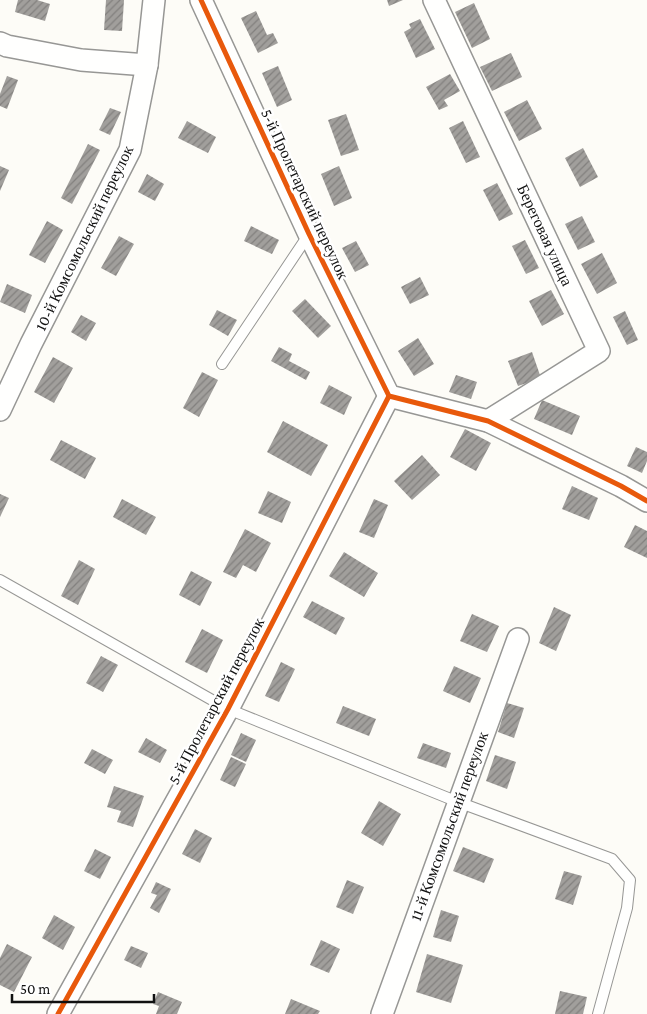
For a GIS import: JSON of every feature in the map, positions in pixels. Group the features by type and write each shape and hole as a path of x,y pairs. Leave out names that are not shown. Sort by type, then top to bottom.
{"street":[{"name":"10-й Комсомольский переулок","path":"0,410 31,344 130,150 147,66 154,0"},
{"name":"5-й Пролетарский переулок","path":"58,1014 228,709 389,396 309,234 201,0"},
{"name":"Береговая улица","path":"434,0 599,351 488,420"},
{"path":"2,50 147,66"},
{"path":"389,396 488,420 621,486 647,501"},
{"name":"11-й Комсомольский переулок","path":"382,1014 518,639"}],"lane":[{"path":"222,364 309,234"},
{"path":"0,580 228,709 458,802 612,859 630,880 627,908 598,1014"}],"building":[{"path":"18,0 37,0 50,4 45,21 15,12"},
{"path":"106,0 124,0 122,31 104,30"},
{"path":"387,0 403,0 389,6"},
{"path":"474,3 490,39 472,48 455,12"},
{"path":"256,11 267,35 273,33 278,43 258,53 241,18"},
{"path":"420,19 435,49 416,58 404,32 411,28 409,24"},
{"path":"511,53 522,77 492,91 480,67"},
{"path":"278,66 292,100 277,107 262,73"},
{"path":"450,74 460,91 444,100 448,106 439,110 426,87"},
{"path":"7,76 18,80 7,109 0,106 0,94"},
{"path":"527,100 542,129 519,141 504,112"},
{"path":"110,108 121,112 110,135 99,130"},
{"path":"346,114 359,150 341,156 328,120"},
{"path":"187,121 216,137 208,153 178,138"},
{"path":"463,121 480,157 466,163 449,128"},
{"path":"88,144 100,150 72,204 61,198"},
{"path":"583,148 598,177 580,187 565,158"},
{"path":"0,166 9,170 0,191"},
{"path":"339,166 352,198 334,206 321,174"},
{"path":"147,174 164,184 155,201 138,192"},
{"path":"497,183 513,214 499,221 483,190"},
{"path":"582,216 595,242 578,250 565,224"},
{"path":"47,221 63,230 45,263 29,255"},
{"path":"251,226 279,240 272,254 244,241"},
{"path":"119,236 134,244 116,276 101,268"},
{"path":"525,240 539,268 526,274 512,246"},
{"path":"356,241 369,265 355,272 342,248"},
{"path":"602,253 617,283 597,294 581,264"},
{"path":"420,277 429,295 410,304 401,287"},
{"path":"7,284 32,295 25,313 0,302"},
{"path":"551,290 564,314 542,326 529,301"},
{"path":"305,299 331,326 318,338 292,311"},
{"path":"217,310 237,320 228,336 209,325"},
{"path":"625,311 638,340 627,345 613,317"},
{"path":"81,315 96,323 86,341 71,332"},
{"path":"418,338 434,364 414,376 398,351"},
{"path":"279,347 292,354 289,361 310,372 306,380 271,361"},
{"path":"532,352 541,378 518,386 508,361"},
{"path":"53,357 73,368 54,403 34,392"},
{"path":"202,372 218,380 199,417 183,408"},
{"path":"456,375 477,382 471,399 449,392"},
{"path":"329,385 352,397 344,415 320,403"},
{"path":"542,400 580,416 572,435 534,419"},
{"path":"283,421 328,445 311,476 267,452"},
{"path":"465,429 491,443 476,471 450,457"},
{"path":"61,440 96,458 85,479 50,460"},
{"path":"636,447 647,452 647,461 642,473 627,466"},
{"path":"422,455 440,475 412,500 394,481"},
{"path":"572,486 598,498 589,520 562,509"},
{"path":"268,491 291,502 282,523 258,513"},
{"path":"0,494 9,498 0,517"},
{"path":"122,499 156,517 146,535 113,517"},
{"path":"374,499 388,505 374,538 359,532"},
{"path":"635,525 647,531 647,558 624,547"},
{"path":"245,529 271,543 256,572 243,565 236,578 223,572"},
{"path":"344,552 378,573 364,597 329,576"},
{"path":"79,560 95,569 78,605 61,596"},
{"path":"191,571 212,582 200,606 179,595"},
{"path":"312,601 345,618 336,635 303,617"},
{"path":"554,607 571,615 556,651 539,643"},
{"path":"472,614 499,626 487,652 460,641"},
{"path":"202,629 223,640 207,673 185,662"},
{"path":"101,656 118,665 103,692 86,683"},
{"path":"281,662 295,669 279,702 265,696"},
{"path":"454,666 481,678 470,703 443,691"},
{"path":"507,703 524,708 514,738 498,732"},
{"path":"343,706 376,719 369,736 336,723"},
{"path":"241,733 256,740 246,762 231,755"},
{"path":"146,738 167,750 160,763 138,752"},
{"path":"423,743 451,753 446,768 417,758"},
{"path":"92,749 113,760 105,774 84,763"},
{"path":"495,755 516,762 507,789 486,781"},
{"path":"231,757 246,764 235,787 220,780"},
{"path":"114,786 144,796 133,827 117,822 121,811 107,807"},
{"path":"379,801 401,814 383,846 361,833"},
{"path":"195,829 212,838 200,863 182,854"},
{"path":"463,847 494,859 484,883 453,871"},
{"path":"95,849 111,857 100,879 84,871"},
{"path":"564,871 582,876 573,905 555,899"},
{"path":"347,880 364,887 353,914 336,907"},
{"path":"156,882 171,889 159,913 150,908 157,895 151,893"},
{"path":"441,910 459,916 451,942 433,937"},
{"path":"54,915 75,927 63,950 42,938"},
{"path":"321,940 340,949 329,973 310,965"},
{"path":"7,944 32,957 14,992 0,985 0,958"},
{"path":"131,946 148,953 141,968 124,960"},
{"path":"427,954 463,965 451,1003 416,992"},
{"path":"560,991 587,997 583,1014 555,1014"},
{"path":"158,992 182,1002 177,1014 156,1014 159,1006 153,1004"},
{"path":"291,999 320,1011 318,1014 285,1014"}],"cycle path":[{"path":"201,0 309,234 389,396 488,421 621,486 647,501"},
{"path":"58,1014 228,709 389,396"}]}
